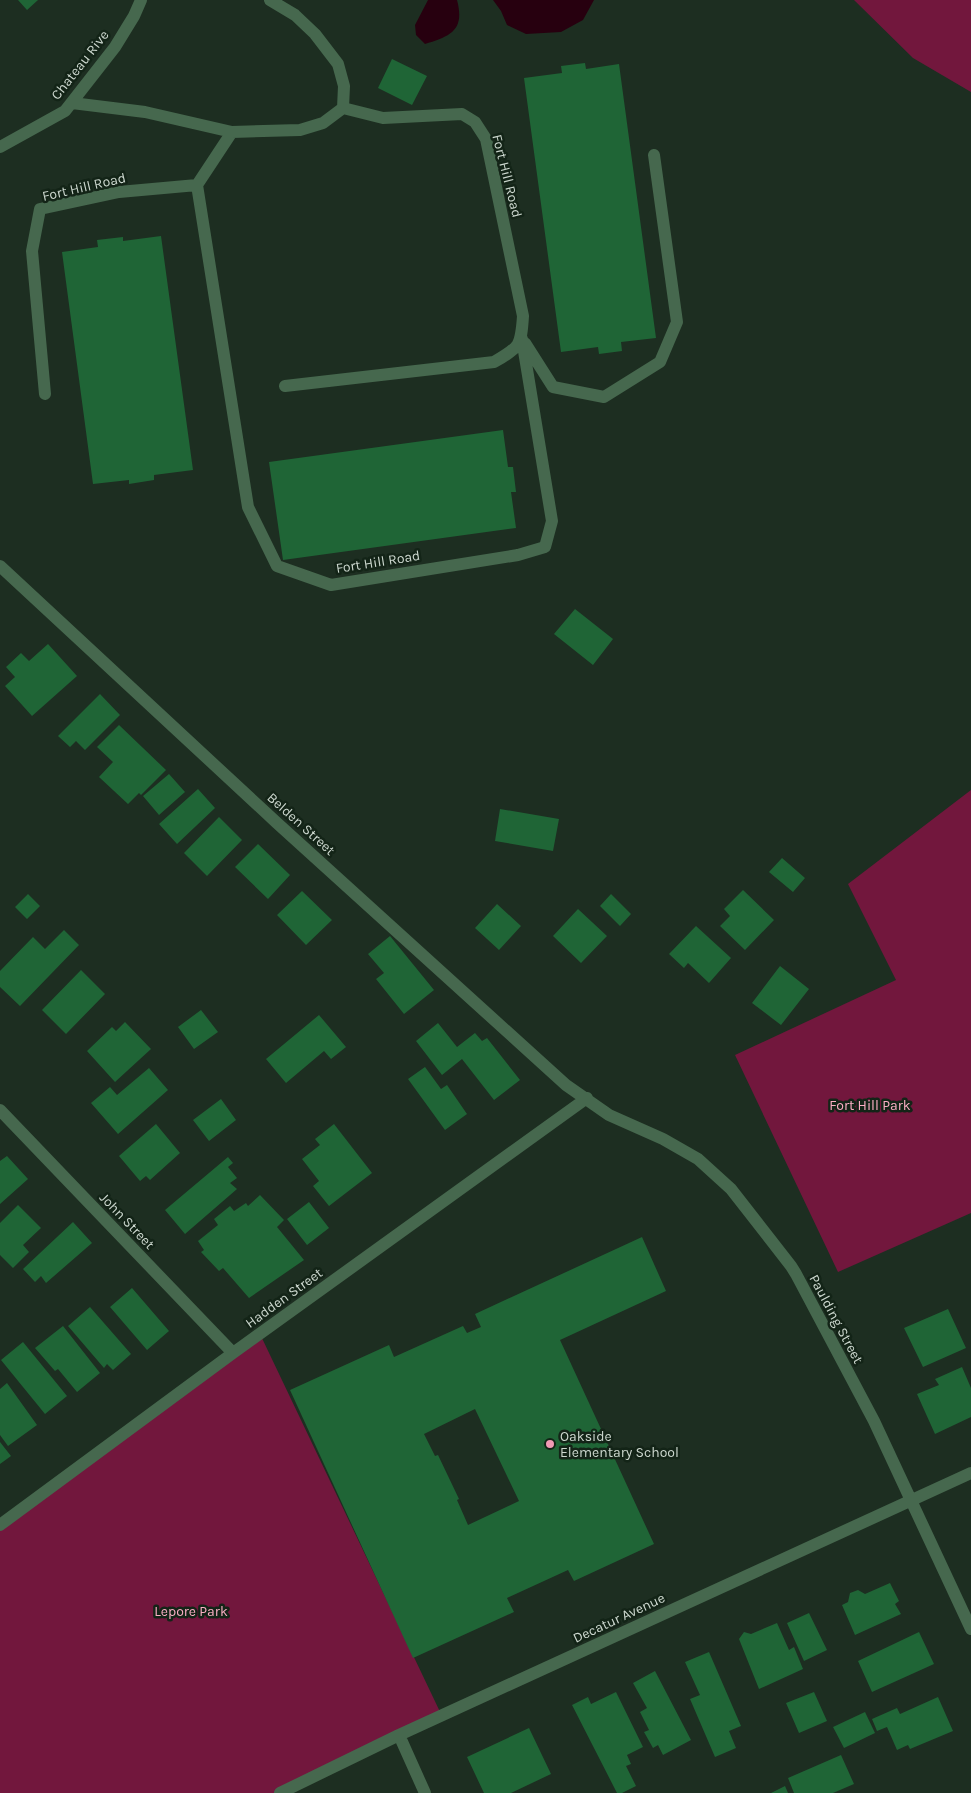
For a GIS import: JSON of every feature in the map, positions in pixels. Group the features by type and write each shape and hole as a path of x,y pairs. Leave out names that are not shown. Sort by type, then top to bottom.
{"street":[{"name":"Chateau Rive","path":"0,147 65,111 115,48 141,0"},
{"path":"72,103 145,112 232,132 300,130 323,123 343,108 344,86 338,64 315,34 295,15 270,0"},
{"name":"Fort Hill Road","path":"45,394 32,251 40,210 119,192 197,185 248,506 277,566 331,585 518,555 545,547 552,521 522,339 524,316 486,139 475,122 462,114 383,118 343,108"},
{"path":"197,185 232,132"},
{"path":"285,386 494,362 512,351 522,339 553,387 604,397 660,362 677,322 654,155"},
{"name":"Belden Street","path":"0,566 306,849 566,1085 587,1098"},
{"name":"Hadden Street","path":"0,1525 233,1353 587,1098"},
{"name":"Paulding Street","path":"587,1098 609,1115 663,1140 698,1159 731,1189 791,1266 874,1421 971,1630"},
{"name":"John Street","path":"0,1110 233,1353"},
{"name":"Decatur Avenue","path":"280,1793 399,1735 971,1473"},
{"path":"399,1735 425,1793"}],"green space":[{"path":"854,0 971,0 971,92 913,58"},
{"name":"Fort Hill Park","path":"971,790 971,1213 838,1272 735,1055 896,980 848,884"},
{"name":"Lepore Park","path":"260,1334 442,1716 281,1793 0,1793 0,1526"}],"shaded area":[{"path":"428,0 457,0 459,18 454,30 449,34 425,44 416,35 415,25"},
{"path":"493,0 594,0 583,20 561,32 526,34 507,25 501,11"}],"building":[{"path":"18,0 38,0 27,10"},
{"path":"392,59 427,76 412,105 378,88"},
{"path":"585,63 586,69 619,64 656,338 621,342 622,351 599,354 598,347 561,352 524,78 562,73 561,66"},
{"path":"161,236 193,470 154,475 154,480 129,484 129,480 93,484 62,252 98,247 97,240 123,237 123,241"},
{"path":"503,430 508,467 513,467 516,492 511,492 516,528 283,560 269,462"},
{"path":"575,609 613,639 593,665 554,634"},
{"path":"48,644 77,676 32,716 5,686 15,677 6,667 21,653 29,661"},
{"path":"100,694 120,715 85,750 76,741 70,747 58,736"},
{"path":"119,725 166,770 141,795 139,793 128,804 99,777 113,762 97,747"},
{"path":"169,774 185,792 159,815 143,796"},
{"path":"198,789 215,808 177,844 159,824"},
{"path":"500,809 559,819 553,851 495,841"},
{"path":"219,817 242,840 207,876 184,853"},
{"path":"258,844 290,875 268,899 235,867"},
{"path":"782,858 805,878 793,892 769,872"},
{"path":"743,890 774,920 745,950 720,926 730,916 724,909"},
{"path":"302,891 332,920 306,945 277,915"},
{"path":"28,894 40,906 27,919 15,907"},
{"path":"611,894 631,914 620,926 600,906"},
{"path":"497,904 521,926 499,950 475,928"},
{"path":"578,909 607,936 581,963 553,936"},
{"path":"696,926 731,958 709,983 688,963 684,968 669,954"},
{"path":"64,930 79,945 20,1006 0,987 0,971 33,937 45,949"},
{"path":"390,936 434,990 404,1014 376,979 384,973 368,954"},
{"path":"780,966 809,989 781,1025 752,1003"},
{"path":"81,970 105,994 66,1034 42,1010"},
{"path":"201,1010 218,1032 194,1049 178,1027"},
{"path":"319,1015 346,1047 331,1059 324,1051 286,1083 266,1059"},
{"path":"125,1022 151,1049 115,1082 87,1051 112,1027 116,1031"},
{"path":"438,1023 457,1047 475,1033 482,1041 487,1038 520,1080 494,1100 462,1059 442,1075 416,1041"},
{"path":"425,1067 441,1089 447,1085 467,1114 445,1130 408,1079"},
{"path":"149,1068 168,1090 118,1134 91,1103 110,1087 117,1095"},
{"path":"221,1099 236,1120 209,1141 193,1120"},
{"path":"156,1124 180,1153 150,1180 146,1176 140,1181 119,1156"},
{"path":"334,1124 372,1173 329,1206 313,1186 319,1181 302,1159 320,1145 315,1139"},
{"path":"7,1156 28,1179 0,1204 0,1161"},
{"path":"228,1157 233,1163 228,1167 237,1178 230,1183 237,1189 185,1234 165,1210"},
{"path":"260,1195 284,1220 277,1227 304,1260 249,1298 223,1268 219,1271 201,1252 204,1250 198,1241 218,1225 214,1219 230,1206 234,1211 246,1203 248,1206"},
{"path":"309,1202 329,1228 307,1245 287,1219"},
{"path":"18,1205 41,1228 23,1245 29,1252 13,1268 0,1255 0,1223"},
{"path":"73,1222 92,1243 46,1283 41,1276 35,1282 23,1269"},
{"name":"Oakside Elementary School","path":"642,1237 666,1291 560,1340 654,1544 574,1581 568,1570 507,1598 514,1612 413,1658 290,1390 389,1345 394,1357 463,1326 467,1333 481,1327 475,1314","holes":["475,1409 519,1501 468,1525 457,1500 459,1499 438,1455 435,1456 424,1434"]},
{"path":"132,1288 169,1331 147,1350 110,1307"},
{"path":"90,1307 131,1354 113,1370 107,1364 104,1368 68,1326"},
{"path":"948,1309 966,1348 923,1367 904,1328"},
{"path":"63,1326 100,1373 77,1392 58,1369 55,1371 35,1348"},
{"path":"23,1342 67,1396 45,1414 1,1360"},
{"path":"962,1367 971,1388 971,1417 935,1434 917,1394 939,1385 935,1379"},
{"path":"7,1383 37,1425 8,1446 0,1435 0,1389"},
{"path":"0,1442 11,1456 0,1464"},
{"path":"890,1583 899,1601 895,1604 901,1614 855,1635 842,1605 848,1602 850,1593 858,1590 865,1594"},
{"path":"809,1613 827,1650 804,1661 787,1623"},
{"path":"777,1623 789,1650 794,1647 803,1669 759,1689 739,1639 744,1632 751,1634"},
{"path":"919,1632 934,1664 872,1692 858,1661"},
{"path":"709,1652 741,1726 729,1731 736,1748 715,1757 690,1699 700,1695 685,1662"},
{"path":"655,1671 691,1740 663,1755 658,1745 653,1748 644,1732 649,1730 640,1712 647,1708 633,1683"},
{"path":"616,1692 643,1747 627,1755 631,1764 626,1766 636,1786 622,1793 617,1793 572,1705 588,1697 591,1704"},
{"path":"814,1692 827,1721 799,1733 786,1703"},
{"path":"938,1697 953,1731 910,1749 908,1745 897,1750 887,1727 877,1731 872,1719 897,1708 900,1714"},
{"path":"865,1712 875,1733 844,1748 833,1727"},
{"path":"529,1728 551,1774 511,1793 484,1793 467,1757"},
{"path":"841,1755 854,1784 833,1793 794,1793 788,1778"},
{"path":"785,1786 788,1793 771,1793"}],"place":[{"name":"Oakside Elementary School","path":"550,1444"}]}
